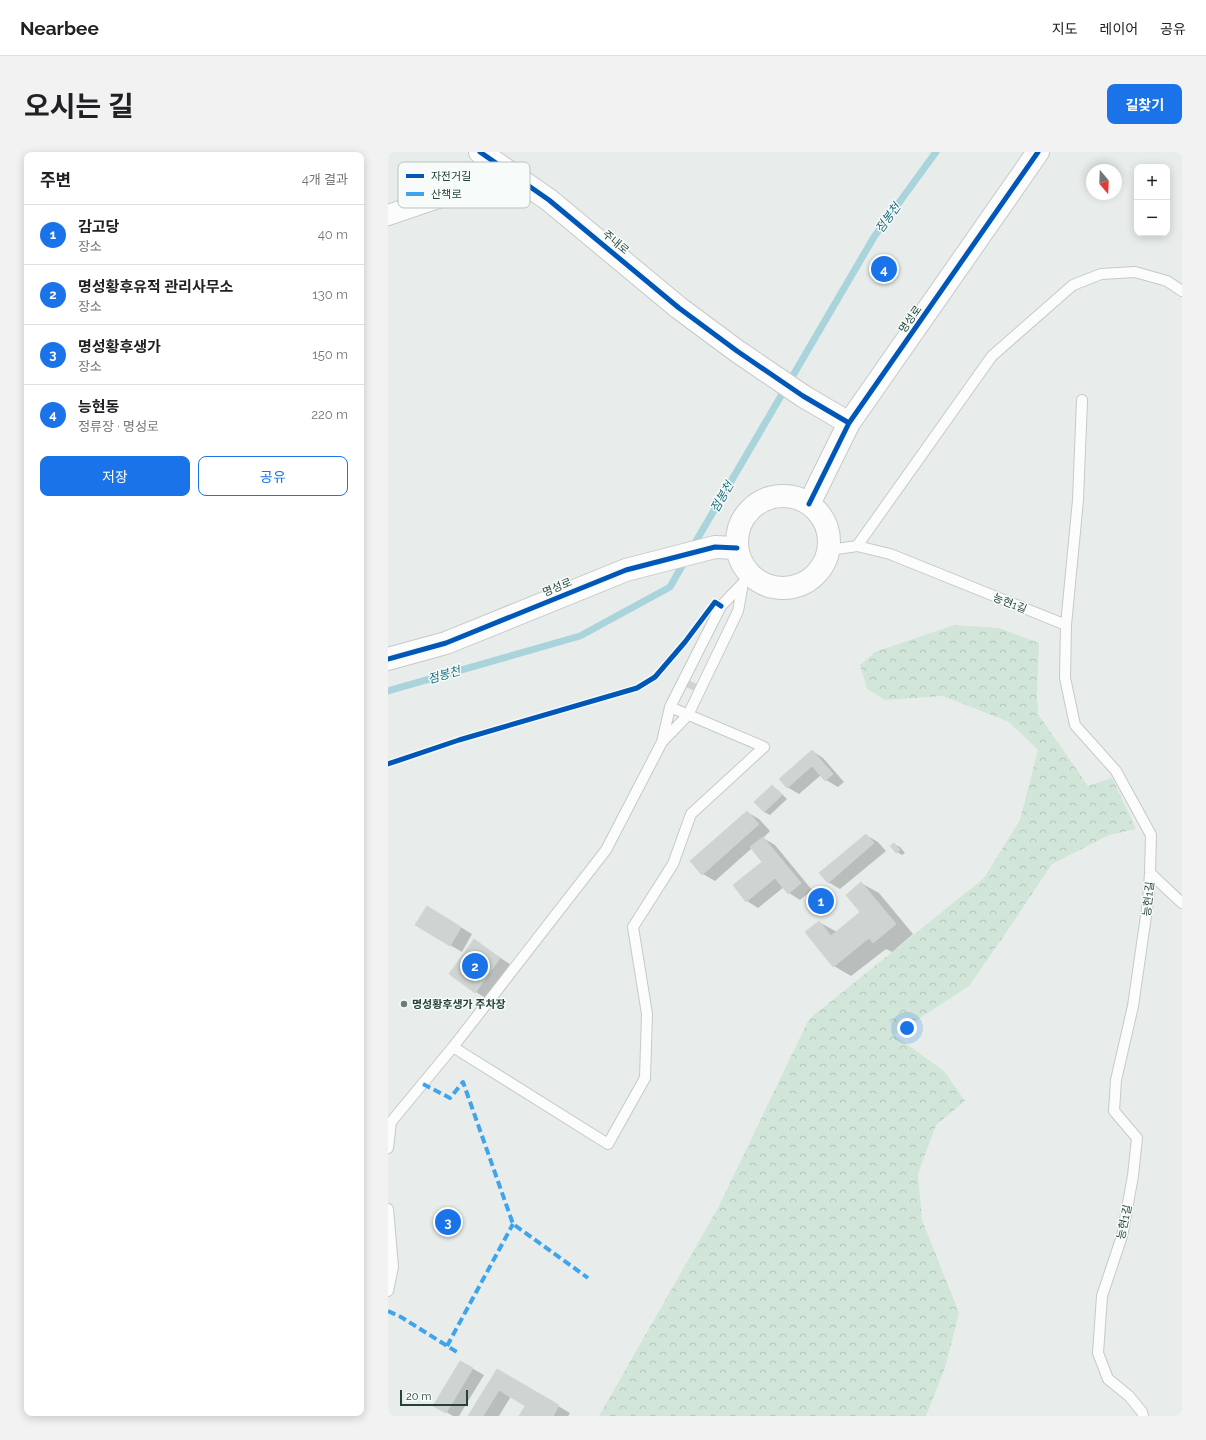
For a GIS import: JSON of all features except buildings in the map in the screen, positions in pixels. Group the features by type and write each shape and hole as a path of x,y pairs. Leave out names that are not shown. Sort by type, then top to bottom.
{"street":[{"name":"주내로","path":"480,152 495,162"},
{"name":"명성로","path":"809,504 849,423 1038,152"},
{"name":"주내로","path":"530,186 549,200 679,308 737,351 803,396 849,423"},
{"path":"388,216 411,208"},
{"path":"774,496 789,496 804,500 809,504 816,509 825,522 829,536 830,550 823,566 813,578 800,585 785,588 769,586 756,580 748,579 737,548 736,540 739,525 747,512 759,502 774,496"},
{"name":"명성로","path":"388,659 446,643 626,570 715,547 737,548"}],"lane":[{"path":"857,546 992,356 1073,285 1101,274 1135,272 1167,281 1182,291"},
{"path":"1066,625 1078,500 1082,400"},
{"name":"능현1길","path":"830,550 857,546 890,554 1066,625 1065,678 1075,725 1116,771 1151,835 1148,902 1133,1006 1116,1080 1114,1111 1137,1138 1133,1176 1122,1236 1102,1296 1098,1353 1108,1379 1129,1396 1142,1412 1143,1416"},
{"path":"388,1148 391,1122 453,1047 606,850 662,742 670,707 721,606 748,579"},
{"path":"662,742 688,715 738,611 748,579"},
{"path":"453,1047 608,1144 645,1078 647,1014 634,927 673,864 691,814 764,747 670,707"},
{"path":"1150,873 1182,903"},
{"path":"388,1209 393,1267 388,1291"}],"green space":[{"path":"954,625 999,628 1039,643 1037,696 1038,714 1088,786 1112,778 1136,829 1109,835 1052,864 969,986 894,1035 944,1071 965,1101 936,1125 918,1174 922,1220 959,1313 945,1368 926,1416 599,1416 718,1208 809,1019 984,878 1020,820 1038,750 1009,722 943,696 885,700 867,689 860,665 875,652"}],"waterway":[{"name":"점봉천","path":"692,548 874,237 936,152"},
{"name":"점봉천","path":"388,691 580,636 670,587 686,559"}],"marked path":[{"path":"423,1084 450,1098 463,1082 513,1224 588,1278"},
{"path":"447,1346 513,1224"},
{"path":"388,1311 401,1317 460,1354"}],"cycle path":[{"path":"480,152 494,162"},
{"path":"809,504 849,423 1038,152"},
{"path":"530,187 549,200 679,308 737,351 803,396 849,423"},
{"path":"388,659 446,643 626,570 715,547 737,548"},
{"path":"388,764 459,740 637,688 655,677 685,642 715,602 721,606"}],"place":[{"name":"능현동","path":"884,269"},
{"name":"감고당","path":"821,901"},
{"name":"명성황후유적 관리사무소","path":"475,966"},
{"name":"명성황후생가 주차장","path":"404,1004"},
{"name":"명성황후생가","path":"448,1222"}]}
